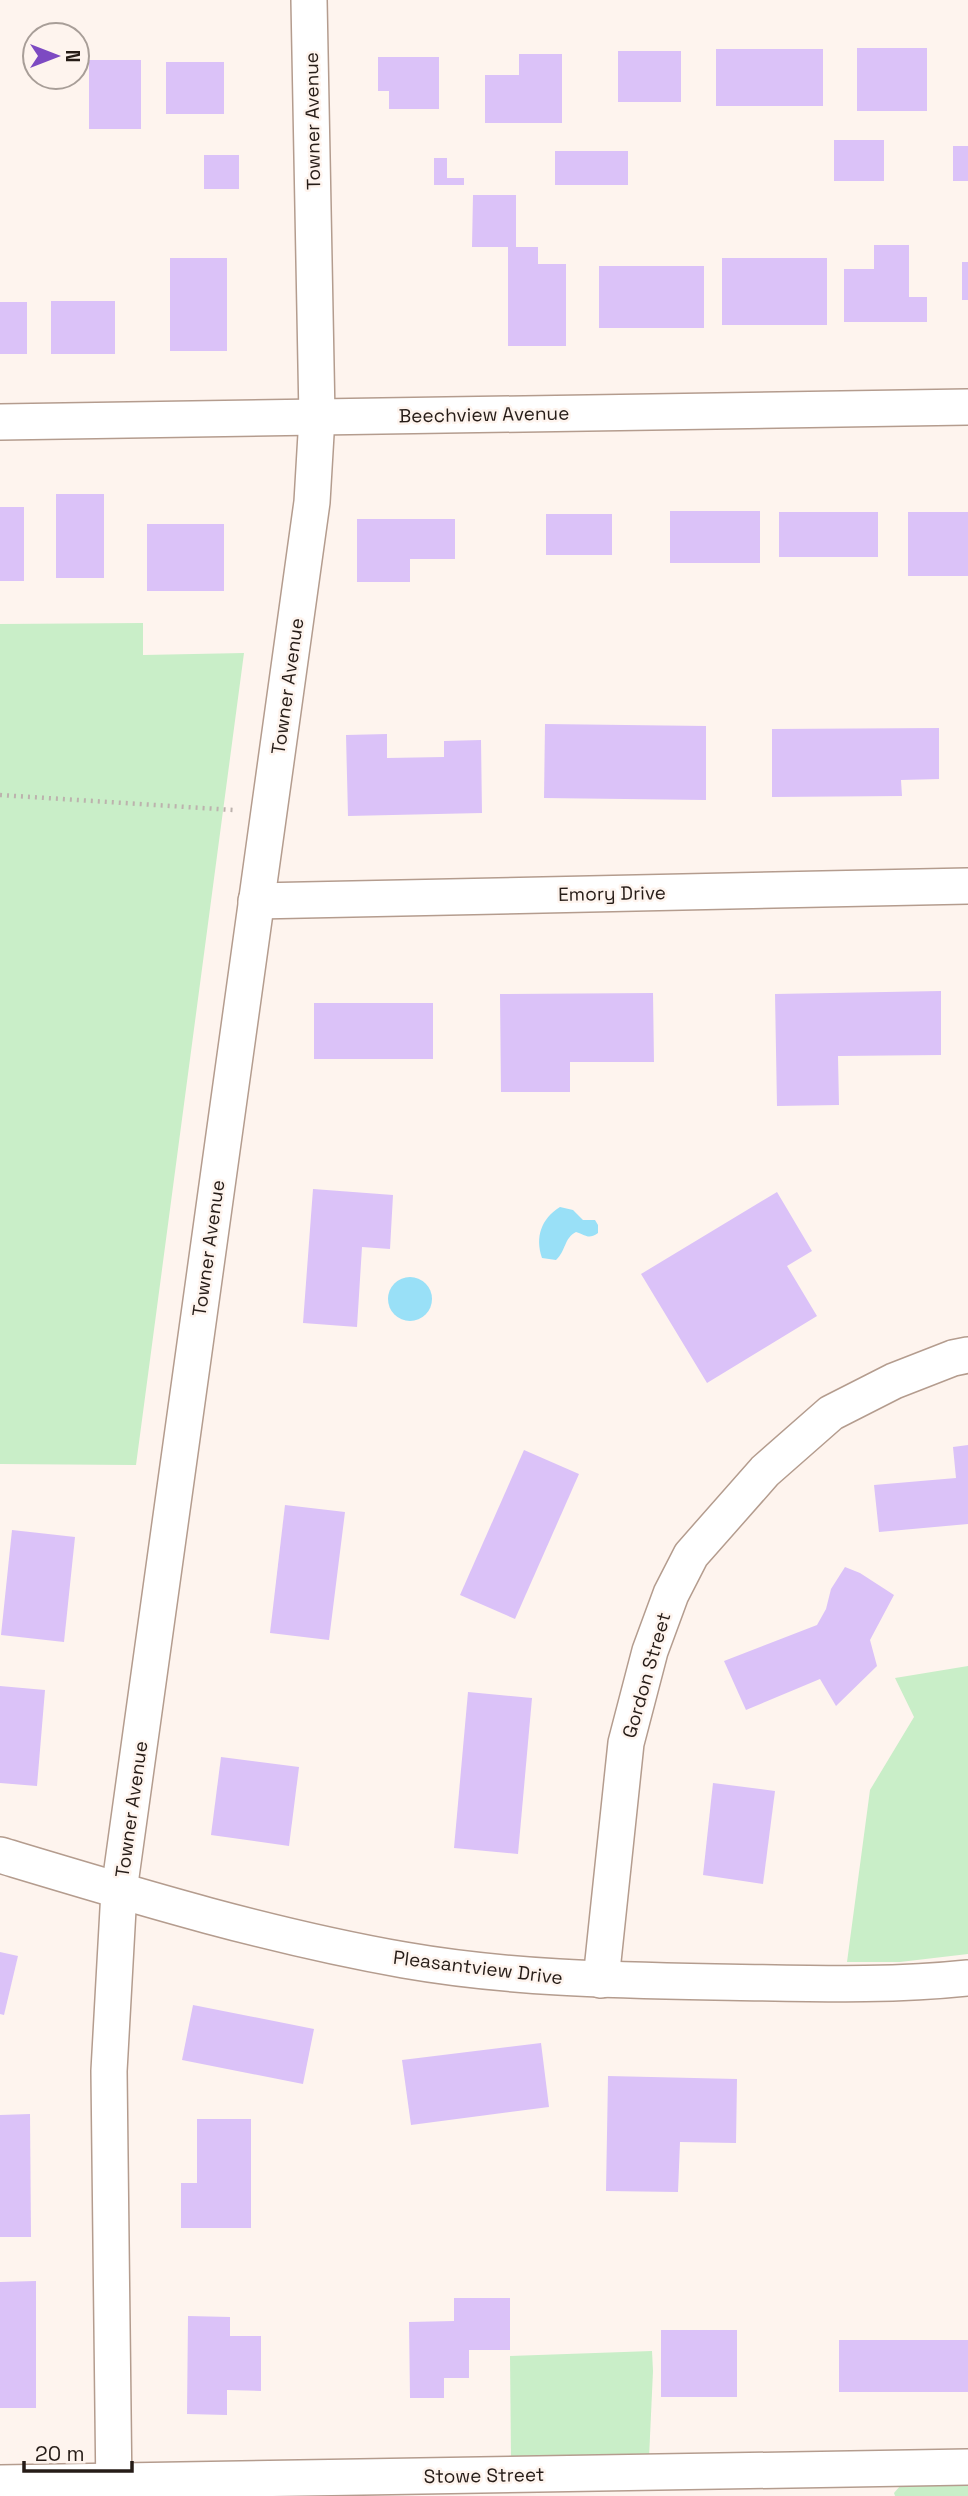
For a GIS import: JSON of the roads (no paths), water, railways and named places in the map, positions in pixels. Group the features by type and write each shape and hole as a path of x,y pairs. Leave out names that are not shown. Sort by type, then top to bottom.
{"street":[{"name":"Towner Avenue","path":"113,2489 108,2071 120,1891 313,502 317,417 309,0"},
{"name":"Beechview Avenue","path":"0,422 968,407"},
{"name":"Emory Drive","path":"256,901 968,886"},
{"name":"Gordon Street","path":"601,1980 626,1743 650,1651 671,1594 691,1555 765,1471 831,1413 894,1381 953,1358 968,1355"},
{"name":"Pleasantview Drive","path":"0,1855 120,1891 286,1935 404,1960 502,1974 601,1980 908,1984 968,1978"},
{"name":"Stowe Street","path":"0,2483 113,2489 968,2468"}],"water":[{"path":"560,1207 573,1210 583,1220 595,1220 598,1233 589,1237 576,1232 569,1238 556,1260 542,1258 539,1243 541,1229 548,1217"},
{"path":"410,1277 419,1278 426,1283 431,1290 431,1308 426,1315 419,1320 410,1321 401,1320 394,1315 389,1308 388,1299 389,1290 394,1283 401,1278"}]}
